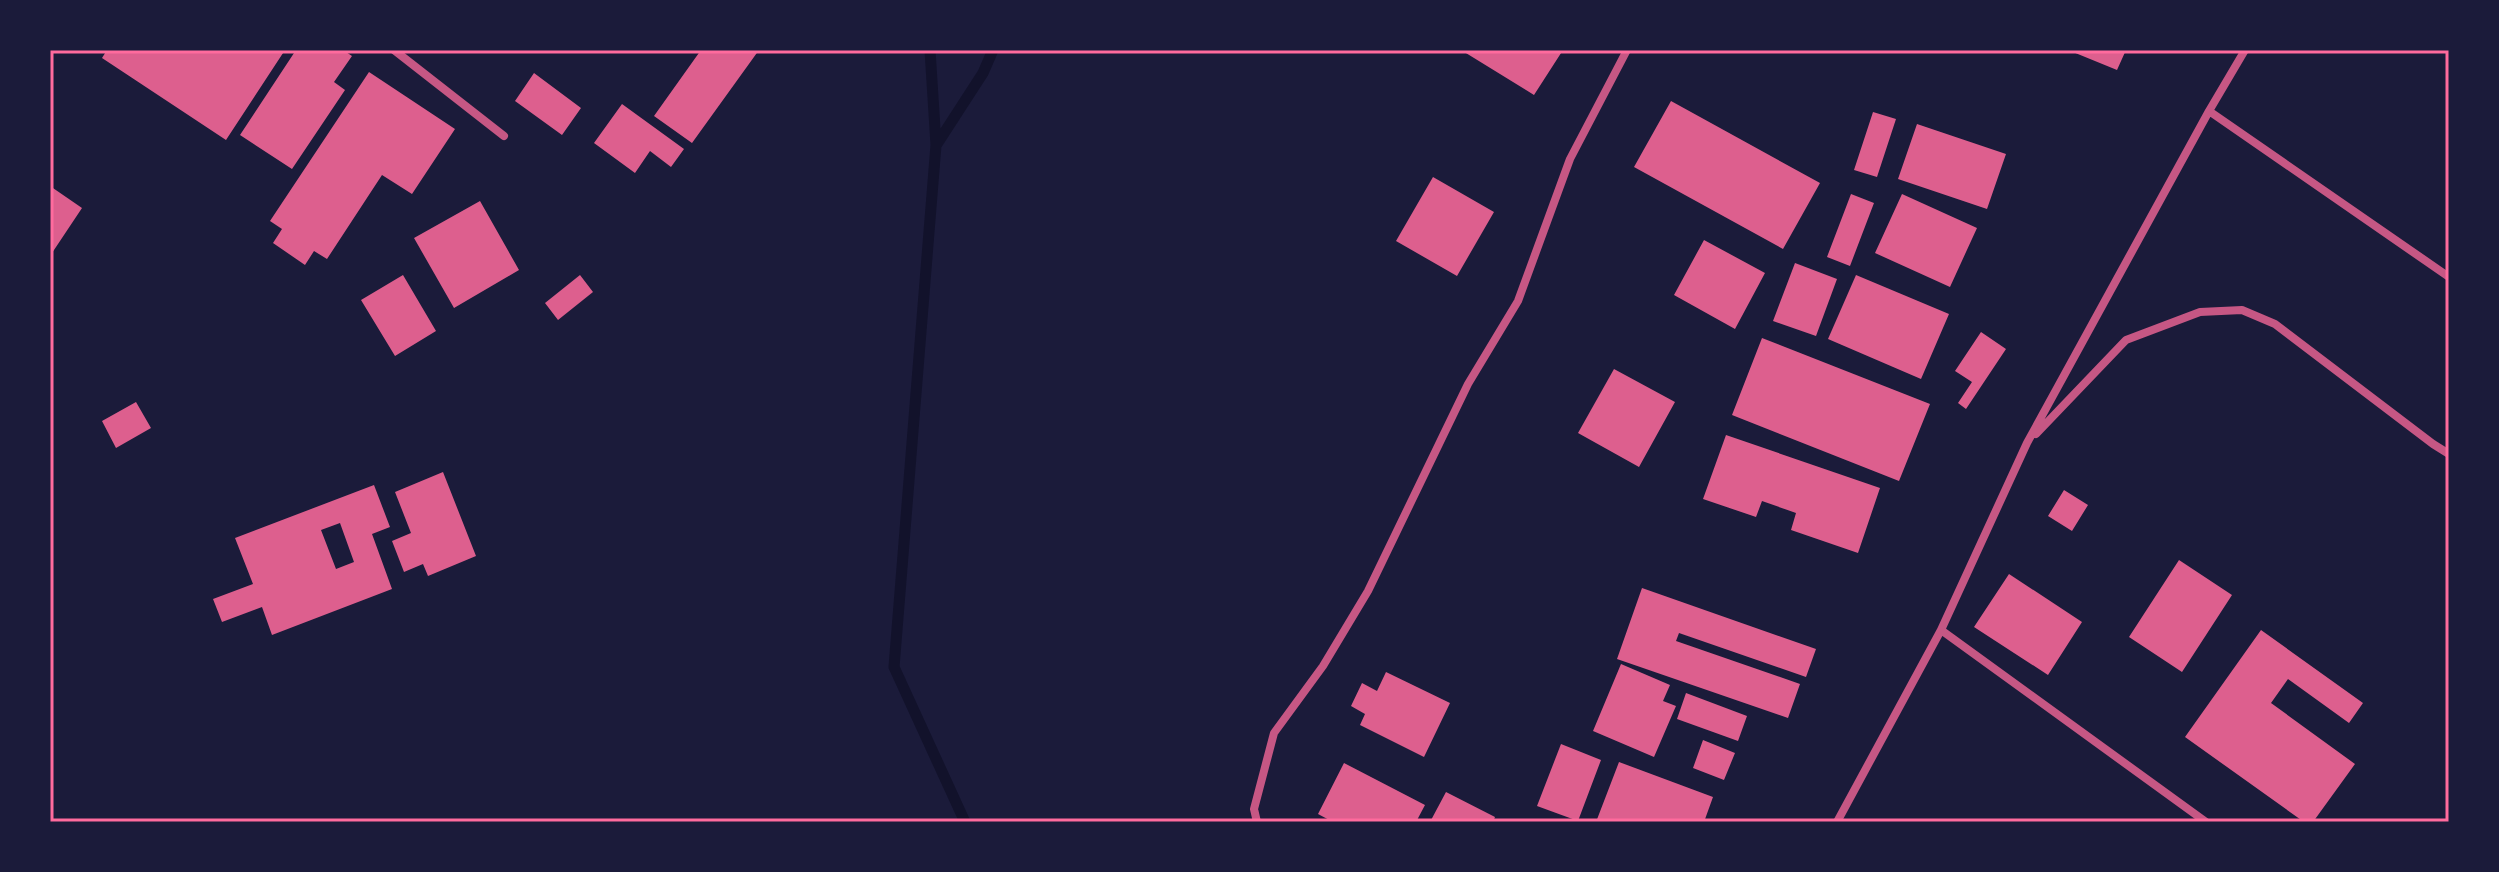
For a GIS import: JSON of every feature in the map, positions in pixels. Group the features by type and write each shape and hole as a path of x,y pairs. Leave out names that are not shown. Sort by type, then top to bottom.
{"street":[{"path":"394,50 504,136"},
{"path":"1257,822 1254,809 1274,733 1323,666 1368,591 1468,384 1518,301 1570,159 1627,50"},
{"path":"1837,822 1941,630 2027,443 2245,50"},
{"path":"2209,111 2449,277"},
{"path":"2027,443 2126,340 2200,312 2242,310 2275,324 2449,454"},
{"path":"1941,630 2206,822"}],"building":[{"path":"107,50 285,50 226,140 102,58"},
{"path":"296,50 343,50 352,56 334,82 345,90 292,169 240,135"},
{"path":"701,50 759,50 692,143 654,116"},
{"path":"1461,50 1563,50 1534,95"},
{"path":"2068,50 2126,50 2117,70"},
{"path":"369,72 455,129 412,194 382,175 327,259 314,251 305,265 273,243 282,229 270,221"},
{"path":"534,73 581,108 562,135 515,101"},
{"path":"1671,101 1820,183 1783,249 1634,167"},
{"path":"622,104 684,149 671,167 650,151 635,173 594,143"},
{"path":"1873,112 1896,119 1877,177 1854,170"},
{"path":"1917,124 2006,154 1987,209 1898,179"},
{"path":"1433,177 1494,212 1457,276 1396,241"},
{"path":"50,186 82,208 50,256"},
{"path":"1851,194 1874,203 1850,266 1827,257"},
{"path":"1902,194 1977,228 1950,287 1875,253"},
{"path":"480,201 519,270 454,308 414,238"},
{"path":"1704,240 1765,273 1735,329 1674,295"},
{"path":"1795,263 1837,279 1816,336 1773,321"},
{"path":"403,275 436,331 395,356 361,300"},
{"path":"580,275 593,292 558,320 545,303"},
{"path":"1856,275 1949,314 1921,379 1828,339"},
{"path":"1981,332 2006,349 1966,409 1958,403 1972,382 1955,371"},
{"path":"1762,338 1930,404 1899,481 1732,415"},
{"path":"1614,369 1675,402 1639,467 1578,433"},
{"path":"136,402 151,428 116,448 102,421"},
{"path":"1726,435 1880,488 1858,553 1791,530 1796,513 1762,501 1756,517 1703,499"},
{"path":"443,472 476,556 428,576 423,564 404,572 392,541 411,533 395,492"},
{"path":"374,485 390,527 372,534 392,589 272,635 262,607 222,622 213,599 253,584 235,538","holes":["340,523 354,562 336,569 321,530"]},
{"path":"2064,490 2088,505 2072,531 2048,516"},
{"path":"2179,560 2232,595 2182,672 2129,637"},
{"path":"2009,574 2082,622 2048,675 1974,627"},
{"path":"1642,588 1816,649 1806,677 1679,633 1676,641 1800,684 1788,718 1617,659"},
{"path":"2261,630 2363,703 2349,723 2288,679 2271,703 2355,764 2313,822 2304,822 2185,737"},
{"path":"1621,664 1670,685 1663,701 1676,706 1654,757 1593,731"},
{"path":"1386,672 1450,703 1424,757 1360,725 1365,714 1351,706 1362,683 1377,691"},
{"path":"1686,693 1747,716 1738,741 1677,719"},
{"path":"1703,740 1735,753 1724,780 1693,768"},
{"path":"1561,744 1601,760 1578,821 1537,806"},
{"path":"1619,762 1713,797 1704,822 1596,822"},
{"path":"1344,763 1425,805 1416,822 1333,822 1318,814"},
{"path":"1446,792 1495,817 1493,822 1430,822"}],"waterway":[{"path":"930,50 936,145 894,667 965,822"},
{"path":"937,144 983,73 993,50"}]}
